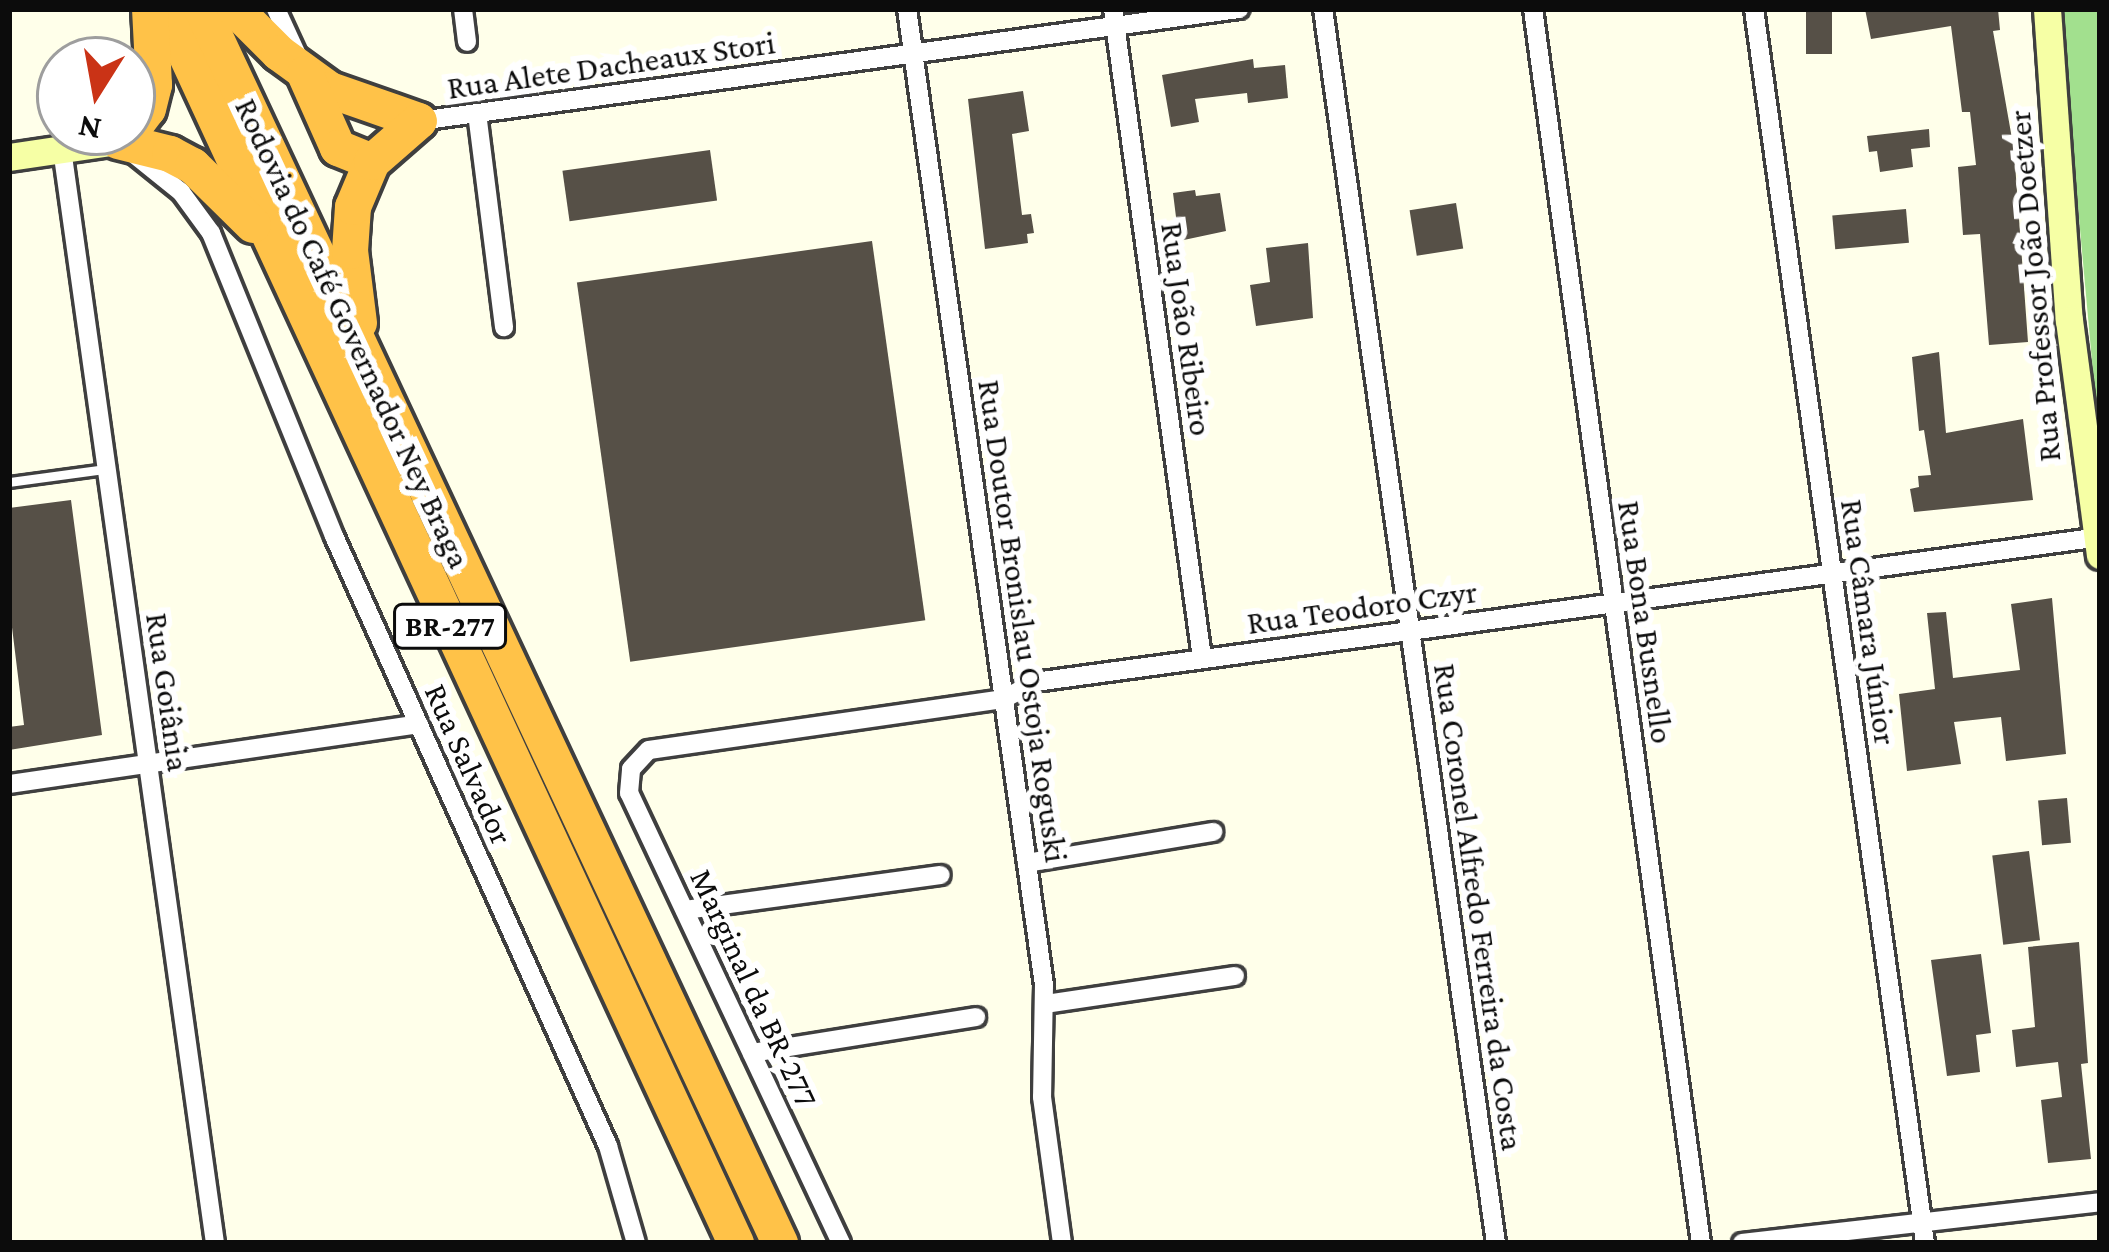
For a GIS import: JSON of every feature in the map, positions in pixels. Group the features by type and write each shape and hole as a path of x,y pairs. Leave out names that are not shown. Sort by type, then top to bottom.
{"highway":[{"name":"Rodovia do Café Governador Ney Braga","path":"165,9 736,1243"},
{"name":"Rodovia do Café Governador Ney Braga","path":"202,9 780,1243"},
{"path":"235,9 305,74 352,101 419,121"},
{"path":"305,74 338,148 372,162"},
{"path":"352,101 370,136 372,162"},
{"path":"362,356 350,228 359,184 372,162 419,121"},
{"path":"156,148 194,166 277,251"}],"main road":[{"name":"Rua Professor João Doetzer","path":"2047,9 2068,320 2099,543"}],"street":[{"path":"276,9 305,74"},
{"path":"463,9 467,42"},
{"name":"Rua Doutor Bronislau Ostoja Roguski","path":"907,9 1045,1004 1042,1096 1062,1243"},
{"name":"Rua Alete Dacheaux Stori","path":"419,121 914,53 1114,17 1239,9"},
{"name":"Rua Coronel Alfredo Ferreira da Costa","path":"1323,9 1496,1243"},
{"name":"Rua Bona Busnello","path":"1533,9 1701,1243"},
{"name":"Rua Câmara Júnior","path":"1754,9 1924,1233"},
{"name":"Rua João Ribeiro","path":"1114,17 1202,658"},
{"path":"477,113 504,327"},
{"name":"Rua Goiânia","path":"63,156 215,1243"},
{"name":"Rua Salvador","path":"147,156 182,192 211,233 291,436 608,1146 636,1243"},
{"name":"Rua Teodoro Czyr","path":"639,757 663,746 1004,699 1035,682 1832,574 2099,543"},
{"path":"9,784 419,724"},
{"name":"Marginal da BR-277","path":"639,757 631,769 629,794 842,1243"},
{"path":"1027,863 1213,832"},
{"path":"685,910 941,875"},
{"path":"1045,1004 1235,976"},
{"path":"752,1053 976,1017"},
{"path":"1742,1243 1924,1233 2100,1202"}],"lane":[{"path":"9,482 106,469"}],"green space":[{"path":"2060,9 2100,9 2100,449"}],"building":[{"path":"1806,9 1832,9 1832,54 1806,54"},
{"path":"1865,9 1998,9 2000,30 1993,31 2014,150 2028,342 1989,345 1980,234 1963,235 1958,167 1976,165 1970,112 1962,112 1951,26 1871,39"},
{"path":"1253,59 1254,68 1285,65 1288,98 1248,103 1247,93 1195,99 1199,122 1171,127 1162,75"},
{"path":"1023,91 1029,131 1012,134 1022,215 1031,214 1034,233 1027,234 1028,243 985,249 968,99"},
{"path":"1929,129 1930,147 1911,149 1913,167 1880,172 1877,151 1869,152 1867,136"},
{"path":"710,150 717,201 570,221 562,171"},
{"path":"1195,190 1196,196 1220,193 1226,231 1179,241 1173,193"},
{"path":"1456,203 1463,248 1417,256 1410,210"},
{"path":"1906,209 1909,243 1835,249 1832,215"},
{"path":"872,241 925,620 630,662 577,282"},
{"path":"1308,243 1313,318 1256,326 1250,285 1270,282 1266,248"},
{"path":"1939,352 1946,433 2023,419 2033,500 1914,512 1910,489 1919,487 1918,476 1931,475 1924,430 1919,431 1912,357"},
{"path":"71,500 102,735 9,750 9,727 24,725 9,603 9,508"},
{"path":"2052,598 2066,754 2006,761 2001,717 1954,722 1961,764 1907,771 1899,694 1935,689 1927,613 1946,612 1953,678 2020,670 2011,604"},
{"path":"2067,798 2071,843 2042,845 2038,801"},
{"path":"2029,851 2040,940 2003,945 1992,856"},
{"path":"2079,942 2088,1063 2081,1064 2091,1159 2048,1163 2041,1100 2062,1097 2058,1062 2016,1067 2012,1030 2035,1027 2028,947"},
{"path":"1981,954 1991,1033 1976,1035 1980,1072 1947,1076 1931,960"}]}
